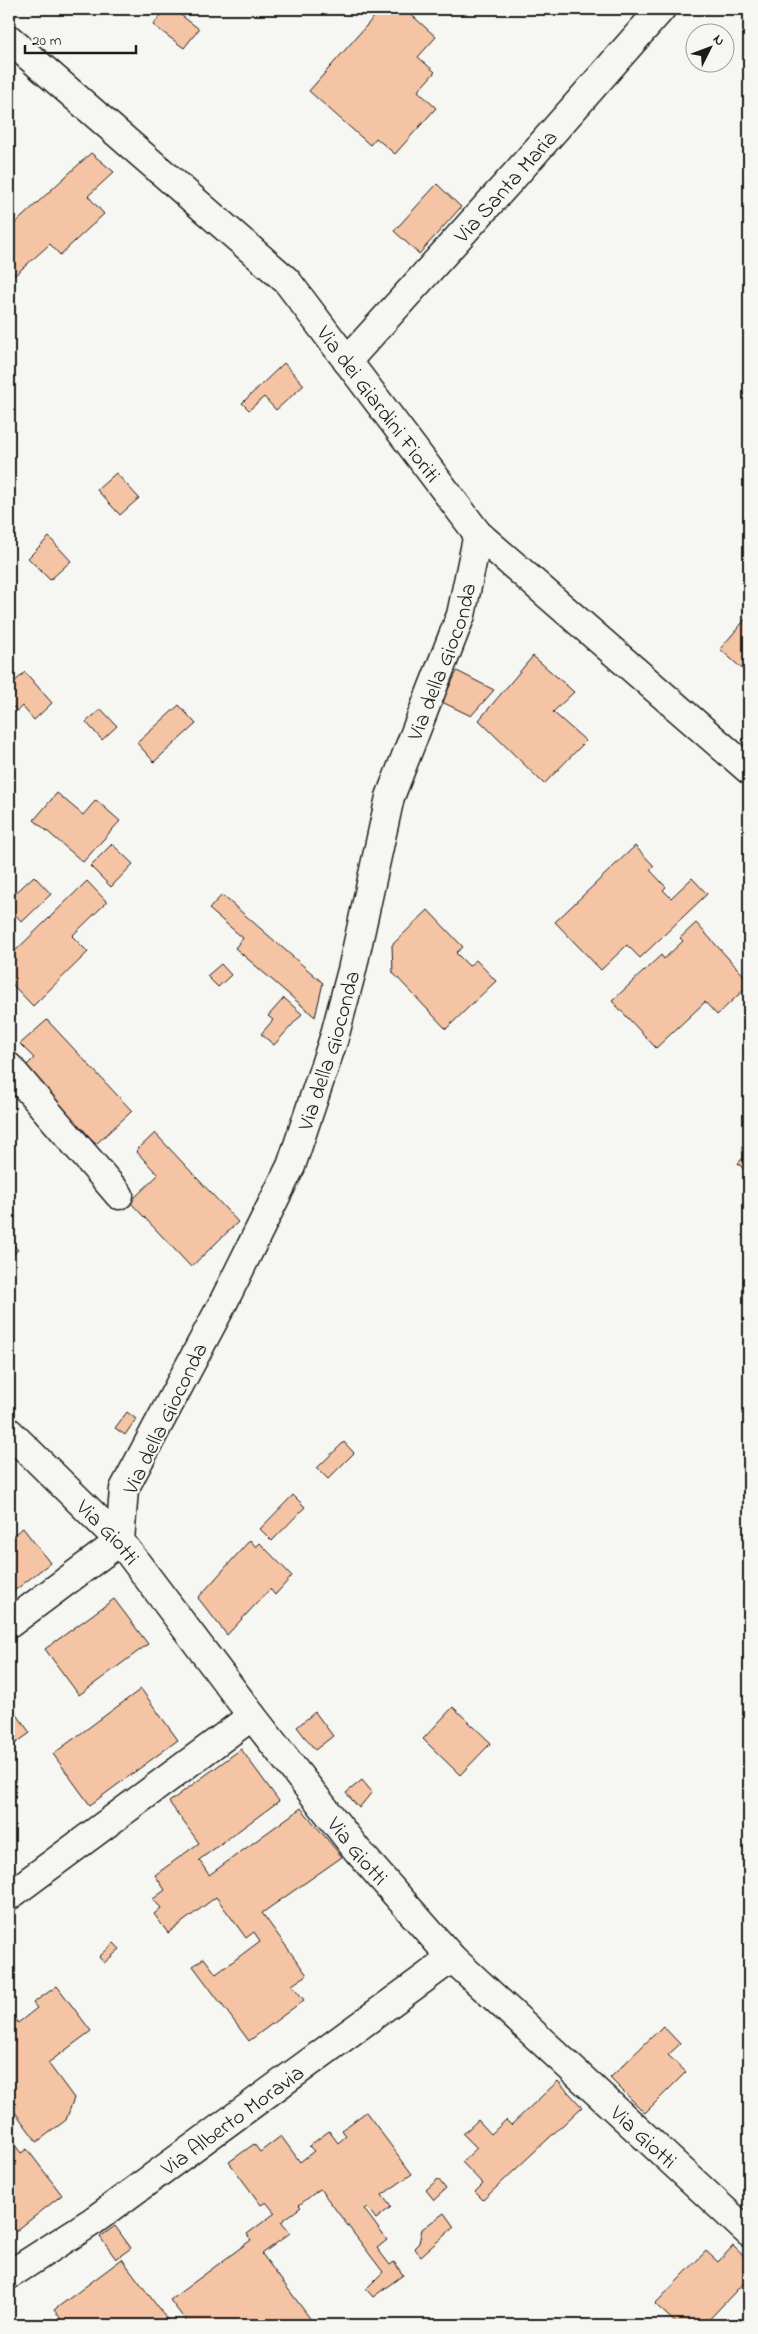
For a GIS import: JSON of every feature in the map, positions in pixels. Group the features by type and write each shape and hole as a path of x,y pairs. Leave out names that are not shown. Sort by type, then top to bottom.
{"street":[{"name":"Via Santa Maria","path":"347,361 661,9"},
{"name":"Via dei Giardini Fioriti","path":"9,39 287,281 478,534 749,770"},
{"name":"Via della Gioconda","path":"120,1541 124,1489 223,1303 291,1166 334,1038 350,978 390,797 461,614 478,534"},
{"path":"9,1067 119,1195"},
{"name":"Via Giotti","path":"9,1432 120,1541 252,1716 357,1850 452,1958 749,2233"},
{"path":"9,1624 120,1541"},
{"path":"9,1896 252,1716"},
{"name":"Via Alberto Moravia","path":"9,2274 93,2221 452,1958"}],"building":[{"path":"166,9 173,9 199,29 184,48 153,25"},
{"path":"381,9 405,9 436,37 418,57 435,72 418,91 436,108 395,154 376,138 370,145 309,91"},
{"path":"91,153 114,172 88,196 104,214 60,255 50,244 15,275 9,268 9,229"},
{"path":"437,184 461,207 419,254 394,231"},
{"path":"284,363 304,385 276,410 264,397 249,410 242,403"},
{"path":"116,473 139,498 120,515 97,490"},
{"path":"49,537 71,561 50,580 28,558"},
{"path":"749,615 749,675 720,649"},
{"path":"533,656 574,692 553,712 586,741 544,784 479,720"},
{"path":"457,671 494,690 471,716 442,702"},
{"path":"25,672 52,703 34,720 22,706 17,711 14,707 9,711 9,687"},
{"path":"179,705 196,724 154,762 137,743"},
{"path":"101,709 117,726 102,740 86,722"},
{"path":"57,793 83,815 96,800 120,821 83,862 34,820"},
{"path":"112,844 133,864 111,887 90,866"},
{"path":"635,846 654,866 650,870 666,887 663,890 671,898 692,878 707,894 640,958 627,945 601,970 555,922"},
{"path":"34,876 51,894 22,922 9,908 9,899"},
{"path":"87,881 107,902 72,936 88,952 33,1006 9,981 9,957"},
{"path":"222,895 323,983 315,1017 235,948 243,938 209,909"},
{"path":"428,910 463,947 456,953 469,966 476,960 496,981 446,1029 393,973 392,945"},
{"path":"696,923 749,981 749,985 717,1015 705,1002 656,1048 612,1001 661,955 664,959 683,941 680,938"},
{"path":"221,964 231,975 218,987 207,976"},
{"path":"284,998 302,1014 274,1045 261,1034 273,1020 268,1016"},
{"path":"47,1020 132,1111 96,1144 81,1127 75,1133 56,1113 61,1107 24,1068 34,1058 20,1044"},
{"path":"155,1133 238,1222 191,1267 130,1202 158,1175 136,1151"},
{"path":"749,1152 749,1176 738,1163"},
{"path":"9,1240 18,1250 9,1258"},
{"path":"127,1412 136,1419 125,1435 115,1428"},
{"path":"344,1442 354,1453 328,1479 317,1468"},
{"path":"293,1495 305,1507 272,1541 260,1529"},
{"path":"23,1528 50,1563 9,1595 9,1536"},
{"path":"250,1540 256,1547 260,1543 292,1576 275,1595 270,1589 227,1635 198,1598"},
{"path":"114,1599 148,1644 79,1695 45,1649"},
{"path":"141,1689 178,1740 90,1805 53,1754"},
{"path":"9,1703 30,1733 9,1748"},
{"path":"453,1707 491,1743 460,1775 423,1739"},
{"path":"315,1712 333,1736 315,1750 297,1727"},
{"path":"241,1749 279,1801 199,1860 209,1875 301,1808 342,1857 262,1913 307,1975 292,1985 304,2000 249,2041 193,1966 204,1958 216,1974 260,1941 254,1932 246,1938 216,1897 168,1933 154,1914 161,1908 153,1899 165,1890 155,1875 199,1843 169,1802"},
{"path":"362,1780 372,1792 359,1808 346,1793"},
{"path":"114,1943 120,1949 104,1963 99,1957"},
{"path":"57,1986 91,2031 48,2063 74,2098 66,2120 37,2142 9,2104 9,2019 13,2016 18,2023 37,2008 33,2003"},
{"path":"663,2026 680,2044 668,2055 686,2072 645,2113 610,2078"},
{"path":"558,2081 582,2107 483,2200 475,2192 483,2184 462,2162 477,2148 463,2134 478,2120 491,2134 506,2120 511,2125"},
{"path":"366,2112 412,2174 382,2195 391,2207 376,2219 367,2207 364,2209 387,2240 377,2248 390,2265 394,2262 403,2275 373,2297 366,2289 383,2272 320,2189 281,2222 290,2233 262,2254 315,2325 189,2325 170,2300 251,2240 247,2234 275,2213 266,2202 261,2205 229,2162 254,2144 260,2152 281,2136 300,2162 314,2151 309,2146 329,2131 338,2143 346,2136 342,2130"},
{"path":"14,2144 21,2153 27,2149 62,2195 16,2231 9,2222 9,2147"},
{"path":"438,2179 446,2189 434,2200 426,2190"},
{"path":"444,2213 454,2227 421,2256 414,2248 419,2243 422,2229"},
{"path":"115,2226 131,2248 116,2259 100,2237"},
{"path":"733,2246 749,2261 749,2277 704,2325 678,2325 655,2304 706,2251 718,2262"},
{"path":"122,2259 169,2322 164,2325 66,2325 54,2310"}]}
